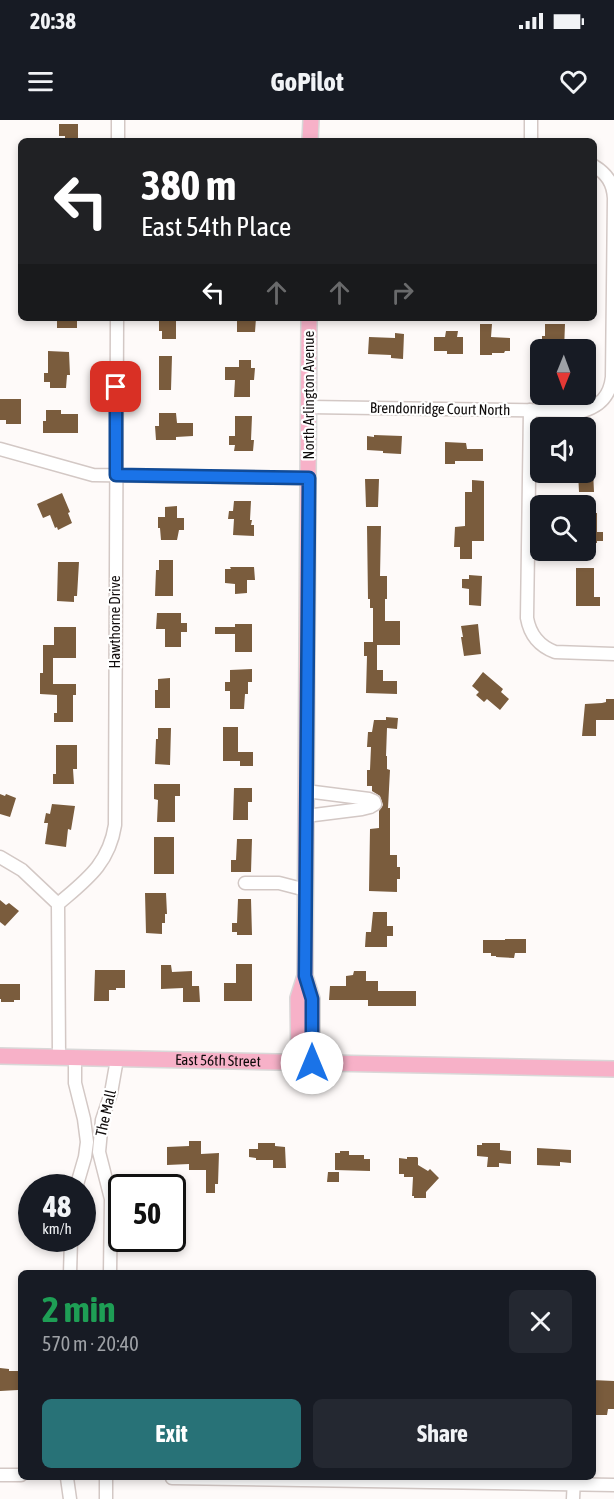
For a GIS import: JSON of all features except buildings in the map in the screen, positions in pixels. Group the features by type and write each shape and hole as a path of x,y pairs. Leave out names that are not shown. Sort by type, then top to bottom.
{"main road":[{"path":"310,138 311,120"},
{"name":"North Arlington Avenue","path":"305,1063 298,998 305,976 309,321"},
{"name":"East 56th Street","path":"0,1056 614,1069"}],"street":[{"path":"118,120 118,138"},
{"path":"531,120 531,138"},
{"name":"Brendonridge Court North","path":"309,407 583,411 603,400 609,391 612,377 614,198 611,183 599,170"},
{"name":"Hawthorne Drive","path":"58,904 100,866 107,854 115,821 117,321"},
{"path":"530,410 527,618 531,632 539,644 560,653 614,654"},
{"path":"0,448 93,475 309,478"},
{"path":"306,791 369,799 375,804 362,809 306,816"},
{"path":"0,857 22,870 58,904 59,1057"},
{"path":"245,883 279,883 306,890"},
{"name":"The Mall","path":"75,1058 75,1083 84,1119 101,1163 111,1199 110,1270"},
{"name":"The Mall","path":"80,1174 85,1157 93,1147 111,1093 117,1059"},
{"path":"84,1119 102,1120"},
{"path":"70,1270 71,1252"},
{"path":"0,1475 18,1475"},
{"path":"66,1480 70,1499"},
{"path":"106,1480 106,1499"},
{"path":"439,1480 573,1481 614,1485"},
{"path":"573,1481 573,1499"}],"route":[{"path":"116,387 116,475 309,478 305,976 312,999 312,1063"}]}
